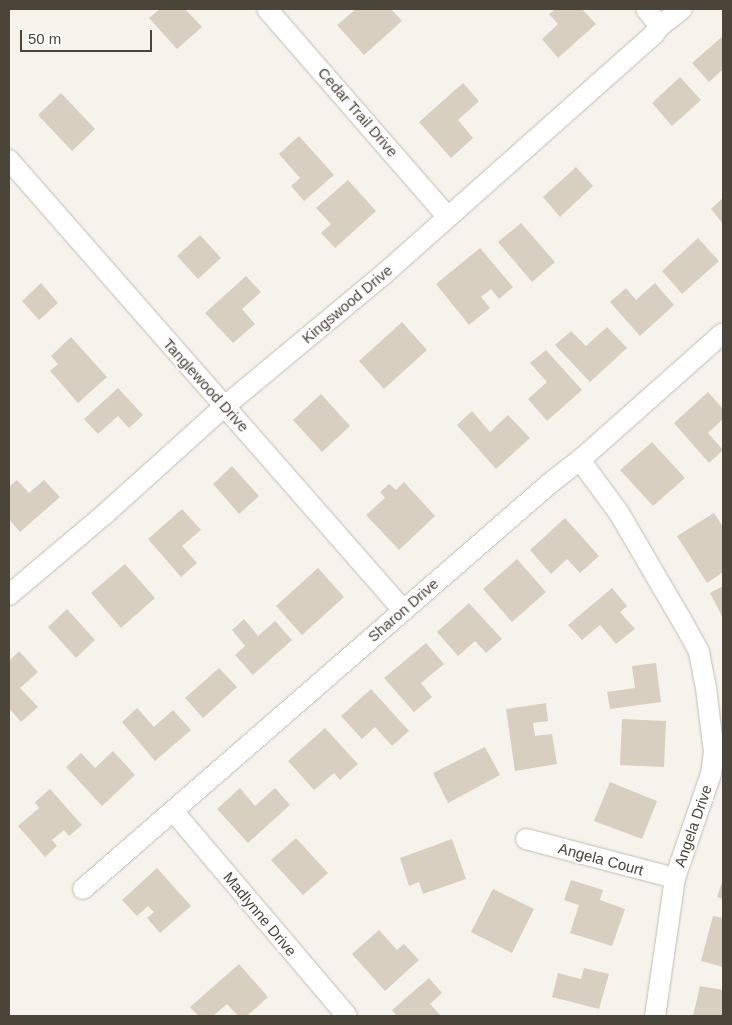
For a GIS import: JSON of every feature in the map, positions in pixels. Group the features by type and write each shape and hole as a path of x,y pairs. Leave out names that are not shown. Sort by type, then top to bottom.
{"street":[{"name":"Cedar Trail Drive","path":"268,9 447,216"},
{"path":"646,9 660,26"},
{"name":"Kingswood Drive","path":"9,595 106,513 225,406 384,274 654,34 660,26 682,9"},
{"name":"Tanglewood Drive","path":"9,160 403,610"},
{"name":"Sharon Drive","path":"83,889 174,812 403,610 549,484 580,460 723,333"},
{"name":"Angela Drive","path":"580,460 619,513 653,568 699,652 706,688 714,752 711,774 675,878 655,1016"},
{"name":"Madlynne Drive","path":"174,812 347,1016"},
{"name":"Angela Court","path":"526,839 675,878"}],"building":[{"path":"160,9 185,9 202,27 177,49 149,18"},
{"path":"356,9 391,9 402,21 364,55 337,25"},
{"path":"556,9 582,9 596,24 558,58 542,39 558,24 549,14"},
{"path":"723,36 723,69 709,82 692,63"},
{"path":"680,77 701,100 672,126 652,103"},
{"path":"463,83 479,101 458,120 473,138 451,158 419,122"},
{"path":"61,93 95,129 72,151 38,115"},
{"path":"299,136 334,175 304,201 291,186 300,178 279,154"},
{"path":"576,167 593,186 560,217 543,197"},
{"path":"348,180 376,211 335,248 321,233 331,224 316,208"},
{"path":"723,198 723,224 711,209"},
{"path":"521,223 555,262 532,282 498,242"},
{"path":"200,235 221,258 198,279 177,256"},
{"path":"698,238 719,261 682,294 662,271"},
{"path":"480,248 513,287 499,299 491,289 481,297 490,308 469,325 436,284"},
{"path":"246,276 261,292 242,309 255,324 233,343 205,313"},
{"path":"41,283 58,303 39,320 22,301"},
{"path":"655,283 674,305 640,336 610,302 626,288 636,300"},
{"path":"402,322 427,350 384,389 359,361"},
{"path":"607,327 627,348 590,382 555,345 571,331 586,346"},
{"path":"71,337 107,377 78,403 50,371 58,364 51,356"},
{"path":"546,350 582,390 547,421 528,399 547,382 530,363"},
{"path":"118,388 143,415 129,428 118,416 98,434 84,419"},
{"path":"708,392 723,409 723,419 708,433 723,450 709,463 674,423"},
{"path":"321,394 350,426 322,452 293,420"},
{"path":"472,411 490,432 508,415 530,438 496,469 457,425"},
{"path":"652,442 685,478 653,506 620,470"},
{"path":"232,466 259,496 239,514 213,484"},
{"path":"17,480 29,493 44,480 60,497 20,532 9,519 9,487"},
{"path":"404,482 435,516 399,550 366,515 385,498 380,492 389,484 396,490"},
{"path":"182,509 201,530 182,546 197,563 181,577 148,539"},
{"path":"714,513 723,527 723,572 707,583 677,536"},
{"path":"565,518 599,556 580,573 567,559 551,574 530,550"},
{"path":"517,559 546,592 512,622 483,589"},
{"path":"125,564 155,598 121,628 91,593"},
{"path":"318,568 344,597 302,635 276,606"},
{"path":"723,586 723,618 710,593"},
{"path":"612,588 627,606 620,612 635,629 616,644 600,625 582,640 568,625"},
{"path":"469,603 502,639 486,653 475,641 458,656 437,632"},
{"path":"67,609 95,640 76,658 48,627"},
{"path":"244,619 258,636 275,621 292,640 253,675 235,655 245,646 232,630"},
{"path":"426,643 444,664 421,683 432,697 414,712 384,678"},
{"path":"19,651 38,672 20,688 38,707 21,722 9,708 9,661"},
{"path":"656,663 661,702 610,709 607,692 635,688 632,666"},
{"path":"219,668 237,687 203,718 185,698"},
{"path":"371,689 409,731 392,746 375,727 362,739 341,716"},
{"path":"546,703 548,721 533,723 535,736 552,734 557,764 515,771 506,709"},
{"path":"137,708 154,727 173,710 191,730 155,761 122,722"},
{"path":"622,719 666,721 664,767 620,765"},
{"path":"325,728 358,764 340,780 334,773 314,790 288,761"},
{"path":"485,747 500,775 448,803 433,773"},
{"path":"113,751 135,775 102,806 66,767 81,753 95,768"},
{"path":"610,782 657,801 642,839 594,821"},
{"path":"240,788 255,806 275,788 290,805 248,843 217,809"},
{"path":"50,789 82,825 69,836 64,830 52,840 57,846 45,857 18,826 39,808 35,802"},
{"path":"296,838 328,873 303,895 271,860"},
{"path":"452,839 466,879 423,894 419,882 409,886 400,858"},
{"path":"157,868 191,906 160,933 147,918 154,912 148,906 137,916 122,900"},
{"path":"723,879 723,899 717,897"},
{"path":"571,880 603,890 600,900 625,909 612,946 570,933 579,905 564,900"},
{"path":"493,889 534,909 512,953 471,932"},
{"path":"713,916 723,918 723,967 701,961"},
{"path":"379,930 397,950 404,944 419,960 385,991 352,954"},
{"path":"239,964 268,997 247,1016 238,1016 227,1004 213,1016 198,1016 190,1007"},
{"path":"584,968 609,974 599,1009 552,997 558,973 581,979"},
{"path":"429,978 442,993 430,1004 441,1016 397,1016 392,1010"},
{"path":"700,986 723,990 723,1016 693,1016"}]}
